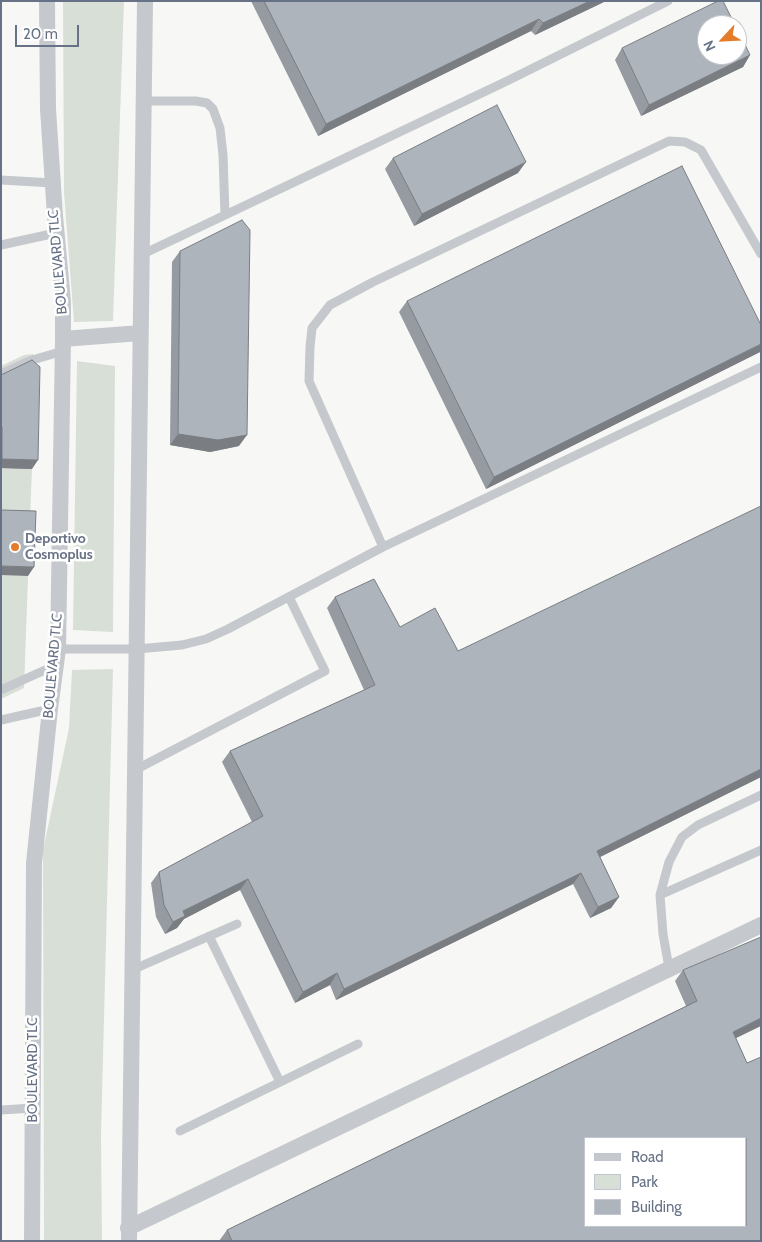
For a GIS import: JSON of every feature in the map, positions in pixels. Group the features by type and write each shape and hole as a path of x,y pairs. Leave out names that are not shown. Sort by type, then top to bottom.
{"street":[{"name":"BOULEVARD TLC","path":"32,1241 34,863 38,813 58,649 63,345 63,302 56,234 48,109 47,1"},
{"path":"144,1 129,1235 669,968 761,925"},
{"path":"63,345 140,333"}],"lane":[{"path":"142,255 499,85 668,1"},
{"path":"143,102 196,100 207,103 213,109 220,128 225,215"},
{"path":"383,547 310,381 312,328 330,305 373,282 669,141 685,142 701,150 761,254"},
{"path":"1,180 53,183"},
{"path":"1,245 56,234"},
{"path":"1,374 63,345"},
{"path":"58,649 137,649 182,645 206,639 383,547 761,367"},
{"path":"135,770 325,672 289,597"},
{"path":"1,690 56,665"},
{"path":"1,720 50,709"},
{"path":"669,968 663,934 660,895 669,862 682,838 698,825 761,795"},
{"path":"660,895 761,850"},
{"path":"132,970 237,924"},
{"path":"209,936 280,1082"},
{"path":"180,1132 358,1044"},
{"path":"1,1110 33,1108"}],"green space":[{"path":"63,1 124,1 113,321 74,322 64,192"},
{"name":"Deportivo Cosmoplus","path":"33,354 36,357 24,688 1,699 1,366 24,355"},
{"path":"77,361 115,366 113,632 73,630"},
{"path":"113,669 101,1135 102,1241 44,1241 43,850 69,728 72,670"}],"building":[{"path":"264,1 590,1 543,23 539,19 326,124"},
{"path":"718,1 723,1 730,15 697,15 697,65 730,65 649,105 622,48"},
{"path":"497,105 526,162 422,214 393,158"},
{"path":"682,166 761,325 761,344 494,477 407,301"},
{"path":"242,220 250,230 247,435 218,440 178,434 180,251"},
{"path":"32,360 40,367 38,460 2,459 1,375"},
{"path":"761,506 761,769 597,851 619,897 598,907 581,873 344,989 337,973 303,992 248,879 183,911 185,916 173,922 164,905 159,872 263,816 230,751 375,685 335,597 374,579 400,627 435,608 458,651"},
{"path":"1,510 36,511 34,567 1,566"},
{"path":"761,937 761,1018 733,1032 747,1063 761,1057 761,1241 232,1241 227,1230 697,1001 683,970"}],"place":[{"name":"Deportivo Cosmoplus","path":"15,547"}]}
